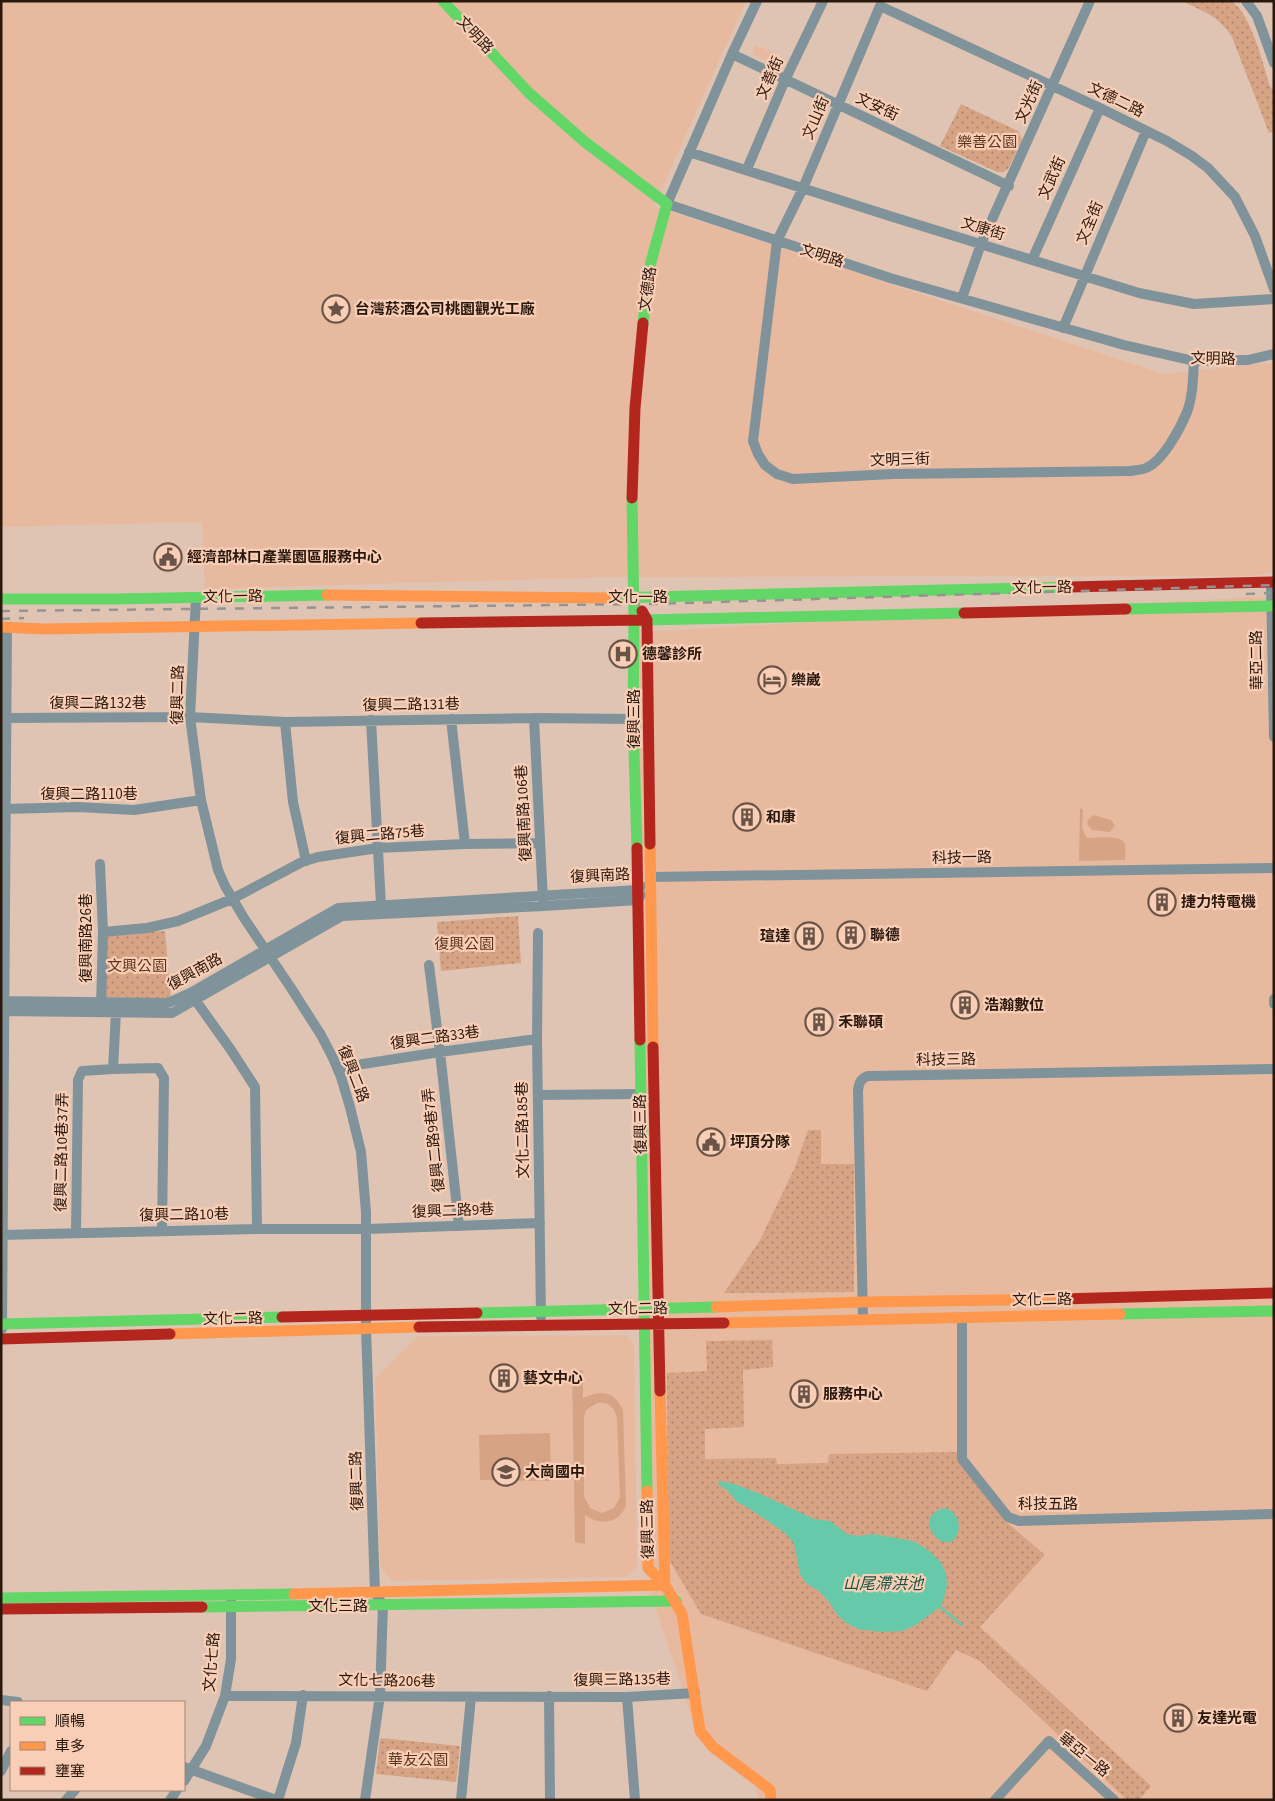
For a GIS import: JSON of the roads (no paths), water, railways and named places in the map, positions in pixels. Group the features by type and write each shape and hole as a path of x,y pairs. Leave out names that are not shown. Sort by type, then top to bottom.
{"street":[{"name":"文明路","path":"443,1 529,93 585,142 667,204 890,278 1124,345 1194,361 1248,360 1274,354"},
{"name":"文德路","path":"634,598 632,512 637,372 649,269 667,204 757,1"},
{"name":"文善街","path":"747,169 785,80 823,1"},
{"name":"文光街","path":"962,298 981,244 1009,186 1090,1"},
{"path":"1246,1 1257,16 1274,63"},
{"name":"文德二路","path":"880,6 1100,108 1192,156 1208,168 1225,186 1246,217 1255,236 1274,289"},
{"name":"文山街","path":"777,242 803,188 880,6"},
{"name":"文安街","path":"732,54 1009,186"},
{"name":"文武街","path":"1032,260 1100,108"},
{"name":"文全街","path":"1063,328 1146,131"},
{"name":"文康街","path":"689,152 1139,293 1194,304 1274,299"},
{"name":"文明三街","path":"777,242 753,441 765,465 777,474 793,479 893,474 1130,471 1146,468 1159,459 1187,411 1192,390 1194,361"},
{"name":"文化一路","path":"1,599 331,595 634,598 1273,582"},
{"name":"華亞二路","path":"1273,582 1274,737"},
{"name":"復興二路","path":"196,597 190,717 195,769 218,870 232,899 321,1035 337,1068 356,1126 361,1152 365,1183 367,1229 366,1328 375,1593"},
{"name":"復興三路","path":"634,598 647,620 657,1309 665,1585"},
{"name":"復興三路","path":"634,598 633,719 638,895 648,1568 665,1585 682,1614 700,1731 713,1747 770,1790 771,1800"},
{"name":"文化一路","path":"4,628 647,620 1273,606"},
{"path":"2,1339 3,877 6,810 4,628"},
{"name":"復興二路131巷","path":"190,717 285,722 534,718 633,719"},
{"name":"復興二路132巷","path":"6,718 190,717"},
{"name":"復興南路106巷","path":"534,718 544,906"},
{"path":"451,719 465,844"},
{"path":"371,720 381,905"},
{"path":"285,722 293,802 306,861"},
{"name":"復興二路110巷","path":"6,810 78,806 134,810 201,800"},
{"name":"復興二路75巷","path":"103,932 147,928 178,921 232,899 318,856 378,848 540,843"},
{"name":"復興南路26巷","path":"100,864 103,932 101,1006"},
{"name":"科技一路","path":"651,877 1274,868"},
{"name":"復興南路","path":"296,937 342,916 544,906 638,895 651,877"},
{"name":"復興南路","path":"101,1006 116,1012 172,1013 196,1001 338,908 543,895 638,895"},
{"name":"文化二路185巷","path":"538,933 537,1039 541,1326"},
{"name":"復興南路","path":"3,1006 101,1006 168,1003 268,954"},
{"name":"復興二路9巷7弄","path":"429,965 459,1226"},
{"path":"1274,999 1274,1004"},
{"path":"196,1001 255,1087 257,1229"},
{"path":"639,1005 653,1005"},
{"path":"116,1012 114,1068 158,1068 164,1078 162,1231"},
{"name":"復興二路33巷","path":"337,1068 537,1039"},
{"name":"復興二路10巷37弄","path":"76,1233 78,1080 82,1071 114,1068"},
{"name":"科技三路","path":"863,1319 858,1092 858,1084 862,1079 868,1076 1274,1069"},
{"path":"538,1095 640,1094"},
{"name":"復興二路9巷","path":"367,1229 540,1223"},
{"name":"復興二路10巷","path":"2,1235 257,1229 367,1229"},
{"name":"文化二路","path":"2,1324 645,1310 862,1302 1274,1293"},
{"name":"文化二路","path":"2,1339 366,1328 658,1325 1274,1311"},
{"name":"科技五路","path":"962,1318 962,1459 1008,1517 1019,1522 1274,1514"},
{"name":"文化三路","path":"1,1609 231,1601 375,1593 665,1585"},
{"path":"365,1800 380,1695 383,1606 375,1593"},
{"name":"文化三路","path":"1,1598 231,1601 383,1606 676,1601"},
{"name":"文化七路","path":"188,1769 206,1746 225,1696 230,1659 231,1601"},
{"name":"復興三路135巷","path":"549,1696 627,1697 695,1692"},
{"path":"188,1769 277,1800 296,1743 303,1695"},
{"name":"文化七路206巷","path":"225,1696 380,1695 470,1698 549,1696"},
{"path":"549,1696 550,1800"},
{"path":"627,1697 635,1800"},
{"path":"461,1800 470,1698"},
{"name":"華亞一路","path":"995,1800 1049,1741 1114,1800"},
{"path":"1,1771 10,1753"}],"water":[{"name":"山尾滯洪池","path":"719,1481 734,1484 758,1493 814,1519 830,1521 847,1534 858,1536 873,1534 913,1541 928,1550 940,1561 946,1573 947,1585 940,1607 916,1625 902,1631 881,1632 858,1629 846,1623 819,1591 807,1584 800,1574 794,1543 785,1533 737,1502 727,1490 718,1484"},
{"path":"944,1508 954,1514 959,1524 958,1532 953,1540 947,1542 940,1540 930,1528 930,1520 934,1513"}],"waterway":[{"path":"939,1606 962,1625"}],"railway":[{"path":"1,611 652,604 1274,585"},
{"path":"1246,594 1274,593"},
{"path":"1,619 24,618"}],"place":[{"name":"台灣菸酒公司桃園觀光工廠","path":"336,309"},
{"name":"經濟部林口產業園區服務中心","path":"168,557"},
{"name":"德馨診所","path":"623,654"},
{"name":"樂崴","path":"772,680"},
{"name":"和康","path":"747,817"},
{"name":"捷力特電機","path":"1162,902"},
{"name":"聯德","path":"851,935"},
{"name":"瑄達","path":"809,936"},
{"name":"浩瀚數位","path":"965,1005"},
{"name":"禾聯碩","path":"819,1022"},
{"name":"坪頂分隊","path":"711,1142"},
{"name":"藝文中心","path":"504,1378"},
{"name":"服務中心","path":"804,1394"},
{"name":"大崗國中","path":"506,1472"},
{"name":"友達光電","path":"1178,1718"}],"park label":[{"name":"樂善公園","path":"987,142"},
{"name":"復興公園","path":"464,944"},
{"name":"文興公園","path":"137,966"},
{"name":"華友公園","path":"418,1760"}]}
